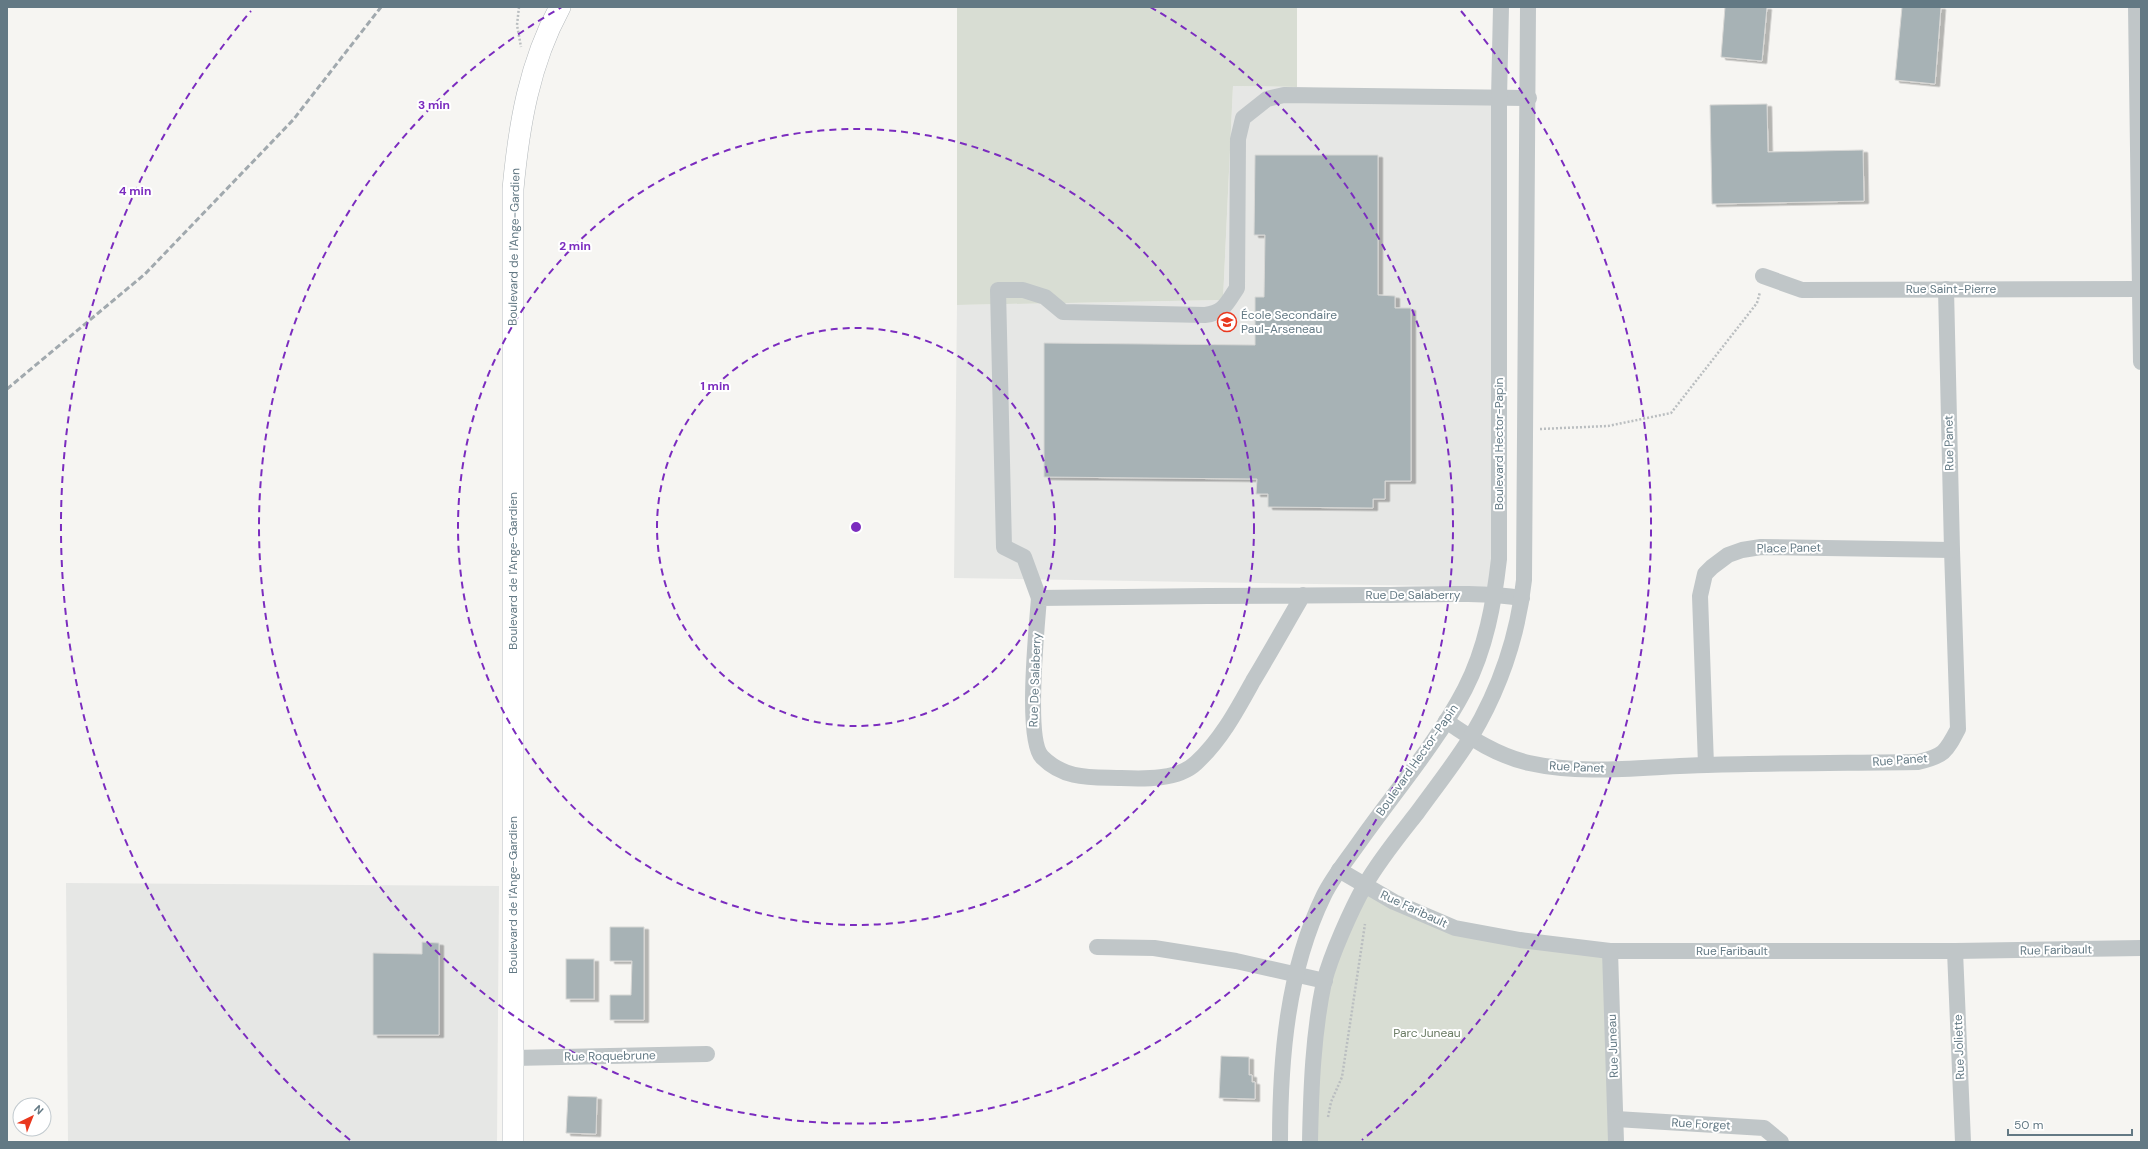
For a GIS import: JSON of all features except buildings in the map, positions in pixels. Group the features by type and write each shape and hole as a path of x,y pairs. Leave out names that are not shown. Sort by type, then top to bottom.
{"main road":[{"name":"Boulevard de l'Ange-Gardien","path":"513,1142 514,189 517,142 525,98 537,58 560,7"}],"street":[{"name":"Boulevard Hector-Papin","path":"1280,1142 1283,1054 1296,974 1318,910 1339,870 1446,721 1465,689 1481,654 1495,594 1499,559 1499,99 1501,7"},
{"path":"1310,1142 1314,1048 1325,981 1344,929 1365,885 1471,738 1503,670 1522,598 1526,428 1529,98 1528,7"},
{"path":"2136,7 2141,362"},
{"path":"1039,598 1024,557 1004,547 998,290 1023,290 1045,297 1063,312 1217,314 1227,304 1237,288 1238,139 1243,118 1267,99 1284,95 1499,99 1529,98"},
{"name":"Rue Saint-Pierre","path":"1764,276 1802,290 2141,289"},
{"name":"Rue Panet","path":"1446,721 1495,752 1528,763 1570,769 1634,769 1706,765 1918,762 1939,757 1950,745 1958,729 1946,289"},
{"name":"Place Panet","path":"1706,765 1700,596 1705,574 1712,567 1728,555 1761,547 1952,550"},
{"name":"Rue De Salaberry","path":"1303,595 1216,743 1195,764 1180,773 1133,779 1076,777 1059,769 1041,756 1033,729 1039,598 1303,595 1495,594 1522,598"},
{"name":"Rue Faribault","path":"1339,870 1394,902 1455,928 1520,940 1610,951 1956,951 2141,948"},
{"path":"1097,947 1154,948 1236,961 1325,981"},
{"name":"Rue Juneau","path":"1610,951 1616,1142"},
{"name":"Rue Joliette","path":"1956,951 1963,1142"},
{"name":"Rue Roquebrune","path":"513,1058 708,1054"},
{"name":"Rue Forget","path":"1616,1119 1764,1128 1782,1142"}],"path":[{"path":"1526,428 1538,429 1608,426 1671,413 1757,303 1764,276"},
{"path":"1327,1122 1331,1102 1342,1077 1365,923"}],"shaded area":[{"name":"École Secondaire Paul-Arseneau","path":"1233,86 1297,87 1499,99 1498,587 954,578 957,305 1223,300"},
{"path":"66,883 499,886 497,1142 68,1142"}],"green space":[{"path":"957,7 1297,7 1297,87 1233,86 1223,300 957,305"},
{"name":"Parc Juneau","path":"1365,885 1455,928 1610,951 1616,1142 1310,1142 1319,1016"}],"railway":[{"path":"7,389 145,274 293,120 381,7"}],"place":[{"name":"École Secondaire Paul-Arseneau","path":"1227,322"}]}
